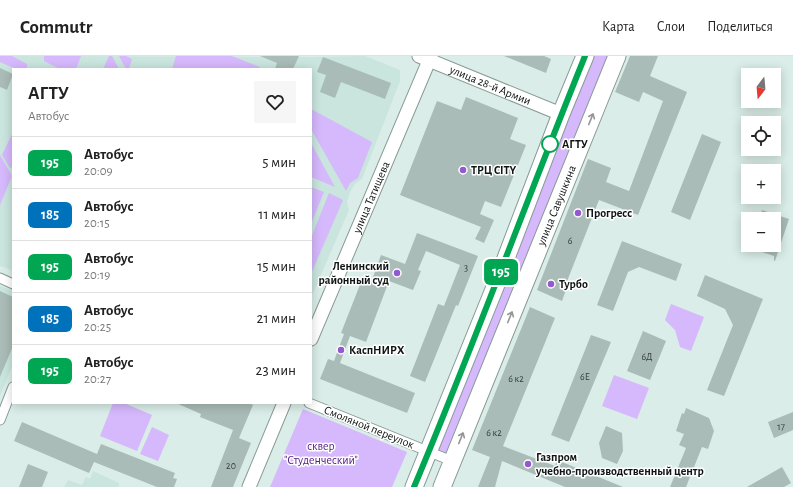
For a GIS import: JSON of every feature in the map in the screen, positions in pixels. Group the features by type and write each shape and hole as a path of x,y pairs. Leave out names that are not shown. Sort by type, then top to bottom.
{"highway":[{"path":"414,487 495,287 561,114 585,56"},
{"name":"улица Савушкина","path":"442,487 617,56"}],"main road":[{"name":"улица 28-й Армии","path":"426,57 561,114"},
{"name":"улица Татищева","path":"312,337 426,57"},
{"path":"249,487 284,404"}],"street":[{"path":"0,278 12,284"},
{"path":"0,420 12,390"},
{"name":"Смоляной переулок","path":"312,404 452,461"}],"shaded area":[{"path":"0,56 365,56 400,70 400,81 362,179 355,184 350,192 347,202 349,210 312,296 312,68 12,68 12,271 1,266 0,267"},
{"path":"0,286 12,291 12,366 0,396"},
{"path":"93,471 119,483 119,487 64,487 68,480 82,485 86,477 90,479"}],"green space":[{"path":"0,56 12,56 27,64 27,68 14,68 0,62"},
{"path":"44,56 81,56 76,68 58,68 44,61"},
{"path":"109,56 112,56 118,68 103,68"},
{"path":"119,56 126,56 132,59 129,68 125,68"},
{"path":"176,56 232,56 260,67 260,68 172,68"},
{"path":"589,56 616,56 450,457 434,450"},
{"path":"312,110 372,142 358,178 350,183 346,191 312,131"},
{"path":"12,134 12,167 10,168 2,155"},
{"path":"312,145 335,187 312,177"},
{"path":"0,155 12,176 0,205"},
{"path":"312,187 324,192 312,222"},
{"path":"329,193 343,200 312,272 312,236"},
{"path":"671,304 704,317 691,351 680,347 675,330 665,320"},
{"path":"614,375 649,388 637,419 602,406"},
{"path":"113,404 126,404 152,415 137,451 100,436"},
{"name":"сквер \"Студенческий\"","path":"303,409 407,452 392,487 270,487"},
{"path":"152,427 169,435 158,461 140,454"}],"building":[{"path":"260,56 299,56 293,68 275,68 277,63"},
{"path":"504,56 544,56 551,59 546,73"},
{"path":"630,56 658,56 650,76 687,92 638,215 599,200 564,289 566,290 562,301 537,290 588,159 611,168 606,182 629,191 663,101 643,92 639,102 615,92"},
{"path":"323,57 391,83 385,99 341,82 335,98 320,92 326,75 317,72"},
{"path":"0,68 12,74 12,77 7,90 0,87"},
{"name":"ТРЦ CITY","path":"466,97 518,118 510,139 526,145 501,207 485,201 480,214 494,220 484,243 475,239 481,227 400,195 437,101 461,110"},
{"path":"702,134 721,142 690,220 671,212"},
{"path":"781,216 789,219 781,243"},
{"path":"417,233 478,256 458,306 456,305 425,382 410,376 438,304 444,306 460,265 426,251 418,270 421,271 413,290 389,281 366,342 350,336 340,363 415,393 407,413 320,379 328,359 334,361 344,334 341,333 363,277 372,280 381,255 405,264"},
{"path":"622,241 682,264 676,281 639,267 628,272 613,311 597,305"},
{"path":"762,252 778,252 775,261 774,256"},
{"path":"705,275 763,299 724,396 707,390 733,325 725,309 697,296"},
{"path":"0,291 12,297 12,348 0,377"},
{"path":"530,307 555,318 503,446 555,466 557,460 623,487 565,487 502,461 495,487 478,487 490,457 472,450"},
{"path":"643,331 666,341 650,380 627,371"},
{"path":"591,335 611,342 569,442 551,435"},
{"path":"178,404 253,405 239,438 251,443 233,487 211,487 233,430 200,417 201,414"},
{"path":"686,408 709,418 714,431 708,449 702,447 686,487 670,487 686,448 679,445 684,434 676,431 682,413 684,414"},
{"path":"793,412 793,430 774,438 768,422"},
{"path":"22,422 97,454 101,444 175,473 173,478 177,479 174,487 157,487 94,462 89,473 14,441"},
{"path":"606,426 622,433 623,451 617,464 602,458 599,443"},
{"path":"28,464 48,472 42,487 19,487"},
{"path":"782,467 791,483 784,487 747,487"}],"bus line":[{"name":"195","path":"414,487 495,287 561,114 585,56"}],"place":[{"name":"АГТУ","path":"550,144"},
{"name":"ТРЦ CITY","path":"463,170"},
{"name":"Прогресс","path":"578,213"},
{"name":"Ленинский районный суд","path":"397,273"},
{"name":"Турбо","path":"551,284"},
{"name":"КаспНИРХ","path":"341,350"},
{"name":"Газпром учебно-производственный центр","path":"528,464"}]}
